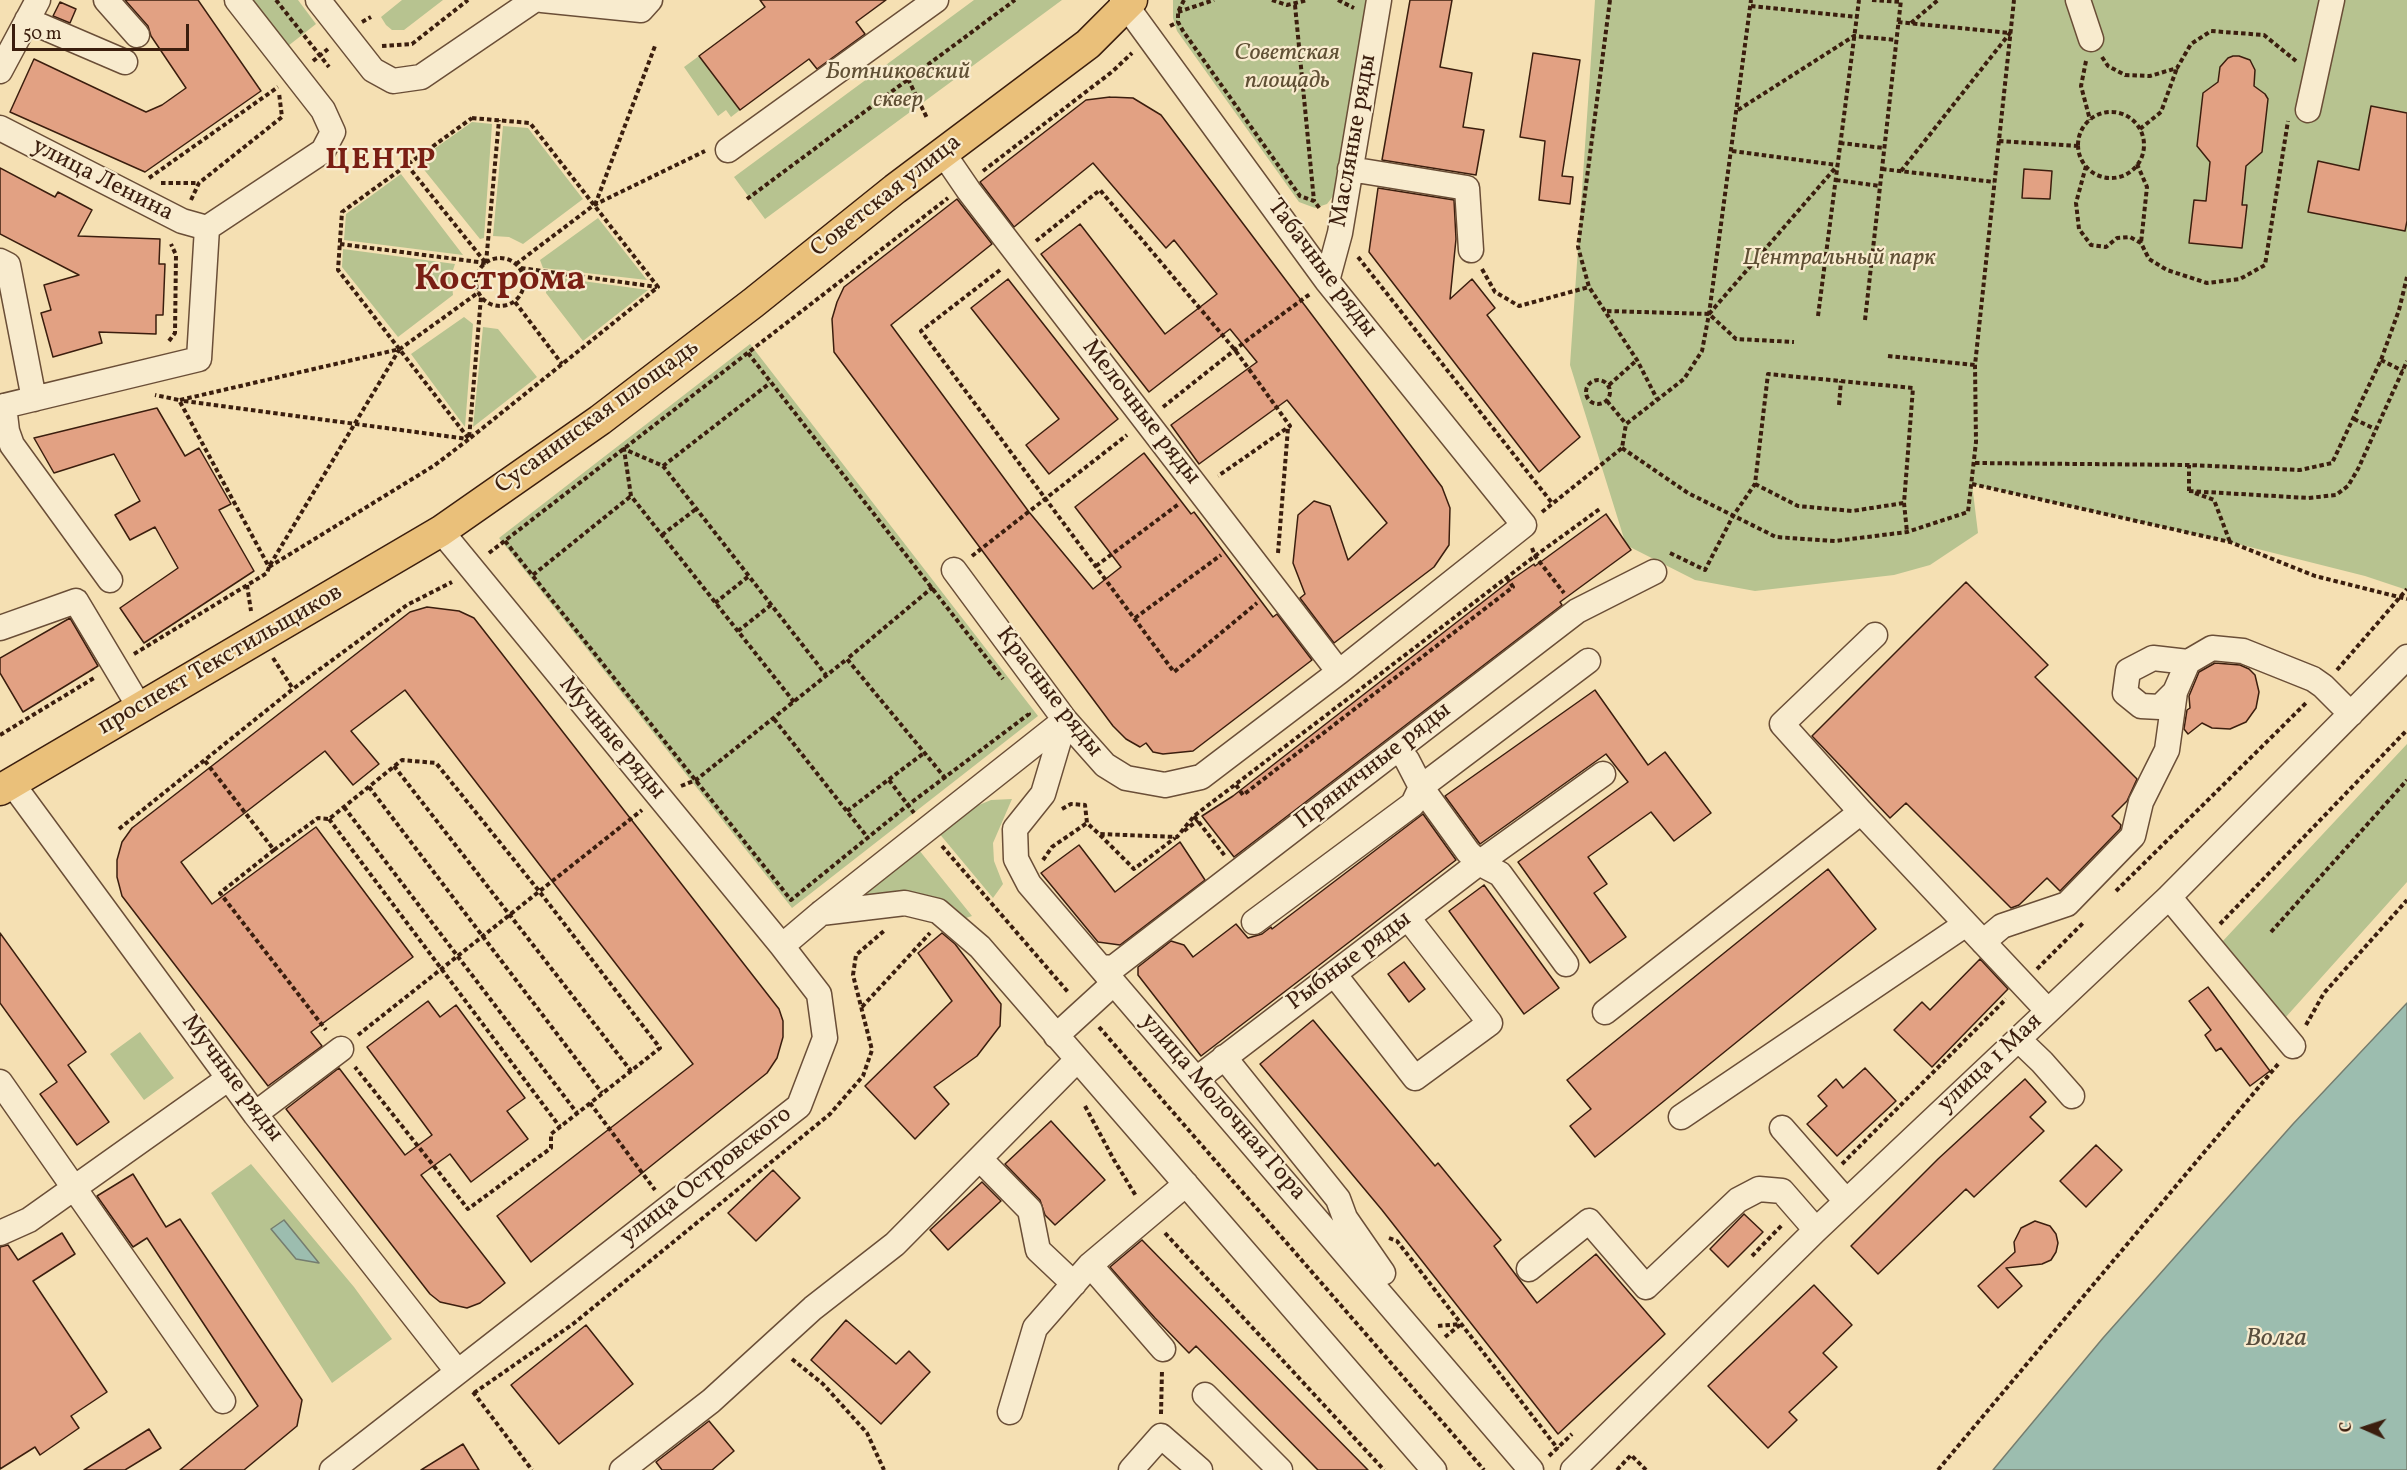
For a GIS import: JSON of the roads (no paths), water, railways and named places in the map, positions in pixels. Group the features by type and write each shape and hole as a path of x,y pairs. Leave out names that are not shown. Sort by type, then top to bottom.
{"main road":[{"name":"Советская улица","path":"753,303 944,153 1088,44 1127,2"},
{"name":"Сусанинская площадь","path":"441,531 600,420 753,303"},
{"name":"проспект Текстильщиков","path":"5,786 441,531"}],"street":[{"path":"106,0 137,35"},
{"path":"110,580 12,445 2,406 200,359 207,228 323,151 333,132 323,110 287,81 237,0"},
{"path":"318,0 374,70 393,81 421,77 534,0"},
{"path":"542,0 645,5"},
{"path":"719,149 936,0"},
{"name":"Масляные ряды","path":"1327,281 1340,233 1380,0"},
{"path":"2078,0 2091,39"},
{"path":"2298,114 2332,0"},
{"name":"Табачные ряды","path":"1127,2 1327,281 1524,525 1339,672"},
{"path":"0,71 32,10 125,62"},
{"name":"улица Ленина","path":"0,128 182,221 207,228"},
{"name":"Мелочные ряды","path":"944,153 969,191 1339,672"},
{"path":"1350,169 1467,188 1471,250"},
{"path":"0,261 8,265 34,399"},
{"name":"Мучные ряды","path":"441,531 783,946"},
{"name":"Красные ряды","path":"954,570 1065,720 1105,765 1126,778 1165,785 1201,777 1339,672"},
{"name":"Пряничные ряды","path":"1107,975 1113,968 1577,611 1654,572"},
{"path":"0,628 76,601 140,708"},
{"path":"1875,636 1782,724 1861,812 2048,1011"},
{"path":"1983,942 2002,926 2067,904 2133,836 2141,802 2167,750 2175,692 2188,663 2212,648 2243,651 2313,679 2351,714"},
{"name":"улица 1 Мая","path":"1573,1470 1846,1201 2169,897 2407,657"},
{"path":"2175,692 2160,707 2141,706 2125,693 2128,671 2152,658 2188,663"},
{"path":"1254,922 1413,804 1421,787 1588,661"},
{"path":"783,946 821,913 1065,720"},
{"name":"улица Молочная Гора","path":"1065,720 1043,795 1015,829 1016,859 1029,884 1403,1319 1536,1466"},
{"path":"1398,749 1407,760 1421,787 1468,852 1479,863 1500,874 1566,964"},
{"name":"Рыбные ряды","path":"1198,1078 1479,863 1603,774"},
{"name":"Мучные ряды","path":"5,786 255,1113 457,1371"},
{"path":"1605,1012 1861,812"},
{"path":"2169,897 2294,1046"},
{"path":"821,913 905,903 938,911 980,947 1434,1470"},
{"path":"1334,974 1416,1078 1490,1023 1408,918"},
{"path":"1681,1117 1966,924"},
{"name":"улица Островского","path":"332,1470 799,1106 825,1038 819,994 783,946"},
{"path":"1056,1036 1084,1010 1107,975"},
{"path":"2018,1039 2072,1096"},
{"path":"255,1113 341,1048"},
{"path":"1224,1058 1338,1199 1344,1218 1403,1299 1403,1319"},
{"path":"622,1470 711,1401 813,1308 895,1244 1077,1060"},
{"path":"0,1233 29,1220 229,1078"},
{"path":"0,1082 223,1401"},
{"path":"1782,1128 1846,1201"},
{"path":"980,1159 1029,1210 1038,1250 1074,1284"},
{"path":"1010,1413 1035,1328 1090,1265 1186,1184"},
{"path":"1529,1269 1589,1221 1646,1287 1738,1200 1759,1189 1782,1191 1816,1230"},
{"path":"1090,1265 1163,1349"},
{"path":"1205,1395 1280,1470"},
{"path":"1131,1470 1161,1436 1200,1470"}],"water":[{"name":"Волга","path":"2407,1003 2407,1470 1993,1470 2103,1338 2293,1124"},
{"path":"284,1220 319,1263 296,1259 271,1229"}],"district":[{"name":"ЦЕНТР","path":"381,162"},
{"name":"Кострома","path":"500,282"}],"park label":[{"name":"Советская площадь","path":"1287,69"},
{"name":"Ботниковский сквер","path":"898,88"},
{"name":"Центральный парк","path":"1839,260"}]}
